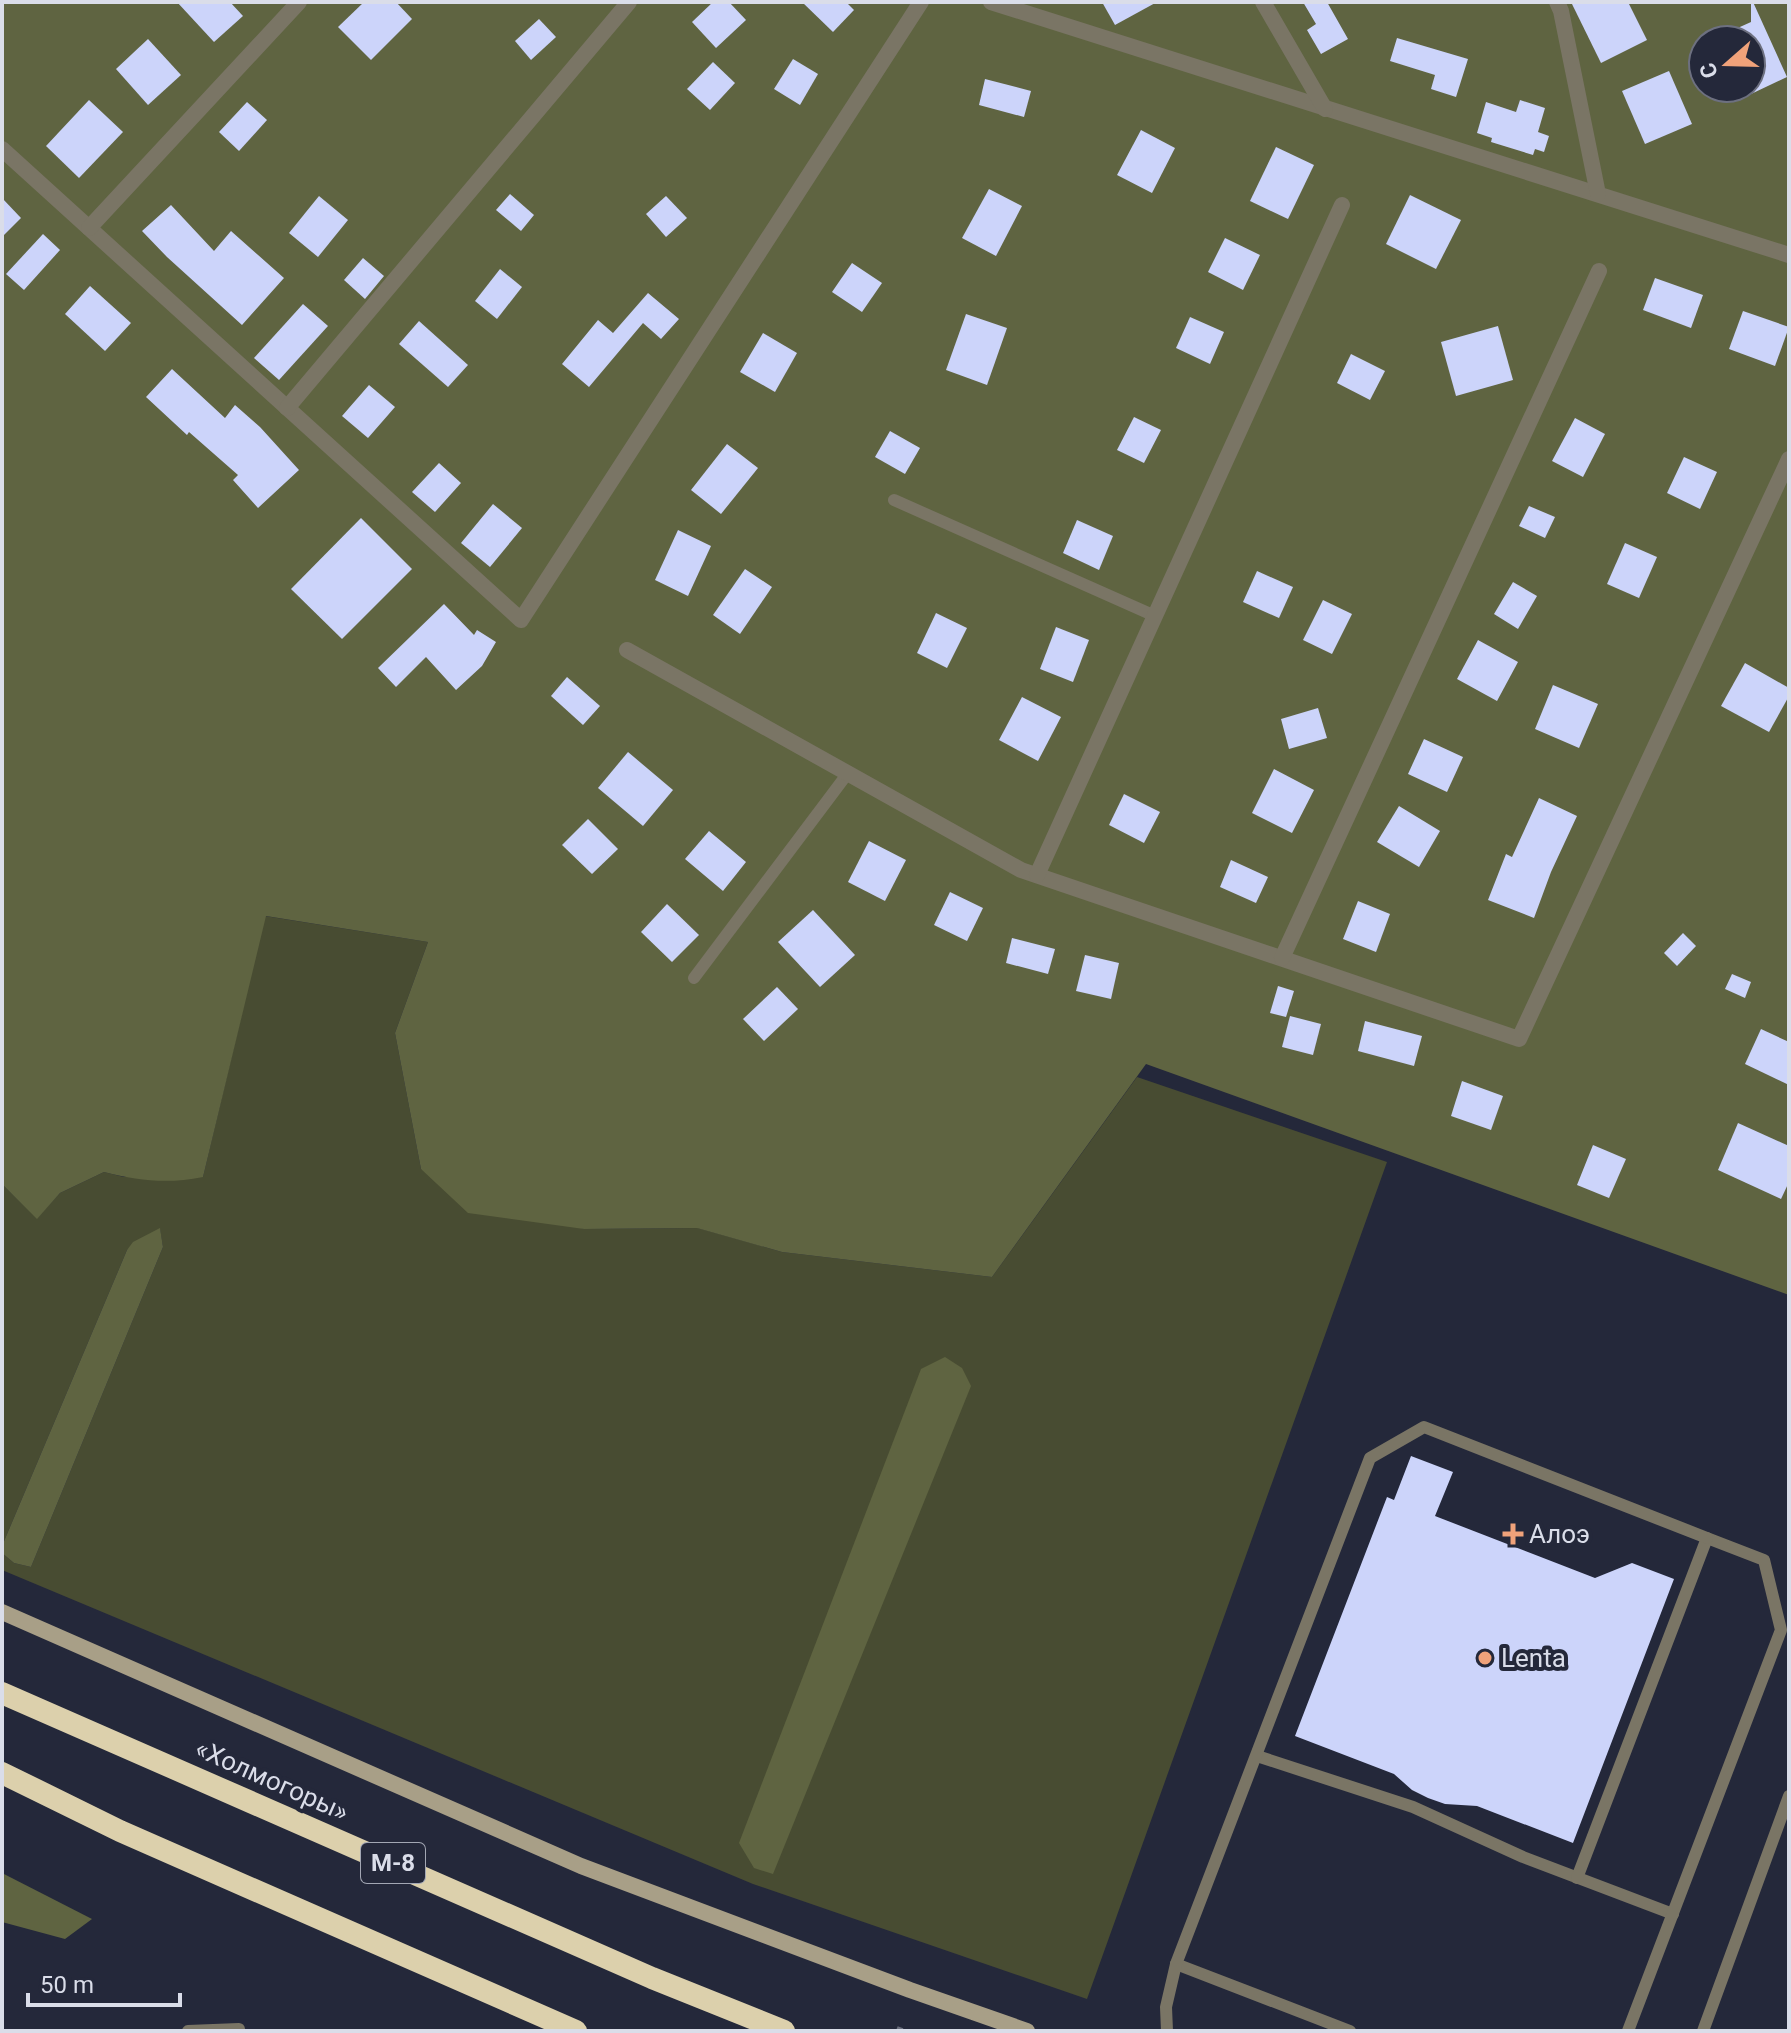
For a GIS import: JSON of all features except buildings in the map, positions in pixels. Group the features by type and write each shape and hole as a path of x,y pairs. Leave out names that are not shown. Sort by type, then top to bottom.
{"highway":[{"name":"«Холмогоры»","path":"2,1693 638,1972 784,2031"},
{"path":"2,1773 120,1831 576,2031"}],"main road":[{"path":"2,1612 581,1866 1027,2031"}],"street":[{"path":"89,228 299,2"},
{"path":"287,408 629,2"},
{"path":"2,149 521,620 921,2"},
{"path":"991,2 1789,255"},
{"path":"1263,2 1325,109"},
{"path":"1557,2 1598,194"},
{"path":"1037,875 1342,205"},
{"path":"1282,958 1599,271"},
{"path":"627,650 1021,870 1519,1039 1789,459"}],"lane":[{"path":"894,500 1155,616"},
{"path":"694,978 848,773"},
{"path":"1167,2031 1166,2007 1176,1964 1370,1458 1424,1427 1764,1560 1781,1630 1628,2031"},
{"path":"1577,1878 1707,1538"},
{"path":"1257,1756 1413,1807 1496,1846 1673,1914"},
{"path":"1703,2031 1789,1796"},
{"path":"1176,1964 1350,2031"},
{"path":"188,2031 241,2030"}],"path":[{"path":"897,2028 905,2031"}],"green space":[{"path":"2,2 1789,2 1789,1295 1146,1064 992,1277 782,1252 697,1228 584,1229 468,1213 421,1169 395,1033 428,942 266,916 203,1177 154,1180 104,1172 60,1193 37,1219 2,1184"},
{"path":"265,916 428,942 395,1033 421,1169 584,1229 698,1228 782,1252 992,1277 1137,1077 1387,1162 1087,1999 753,1884 2,1570 2,1553 14,1563 31,1567 163,1247 160,1229 127,1250 2,1546 2,1184 37,1218 60,1193 104,1172 124,1177 203,1177"},
{"path":"160,1228 163,1247 31,1567 14,1563 2,1553 2,1546 127,1250 133,1242"},
{"path":"945,1357 962,1368 971,1386 773,1874 754,1868 739,1843 921,1369"},
{"path":"2,1873 92,1919 65,1939 2,1922"}],"place":[{"name":"Алоэ","path":"1513,1534"},
{"name":"Lenta","path":"1485,1658"}]}
